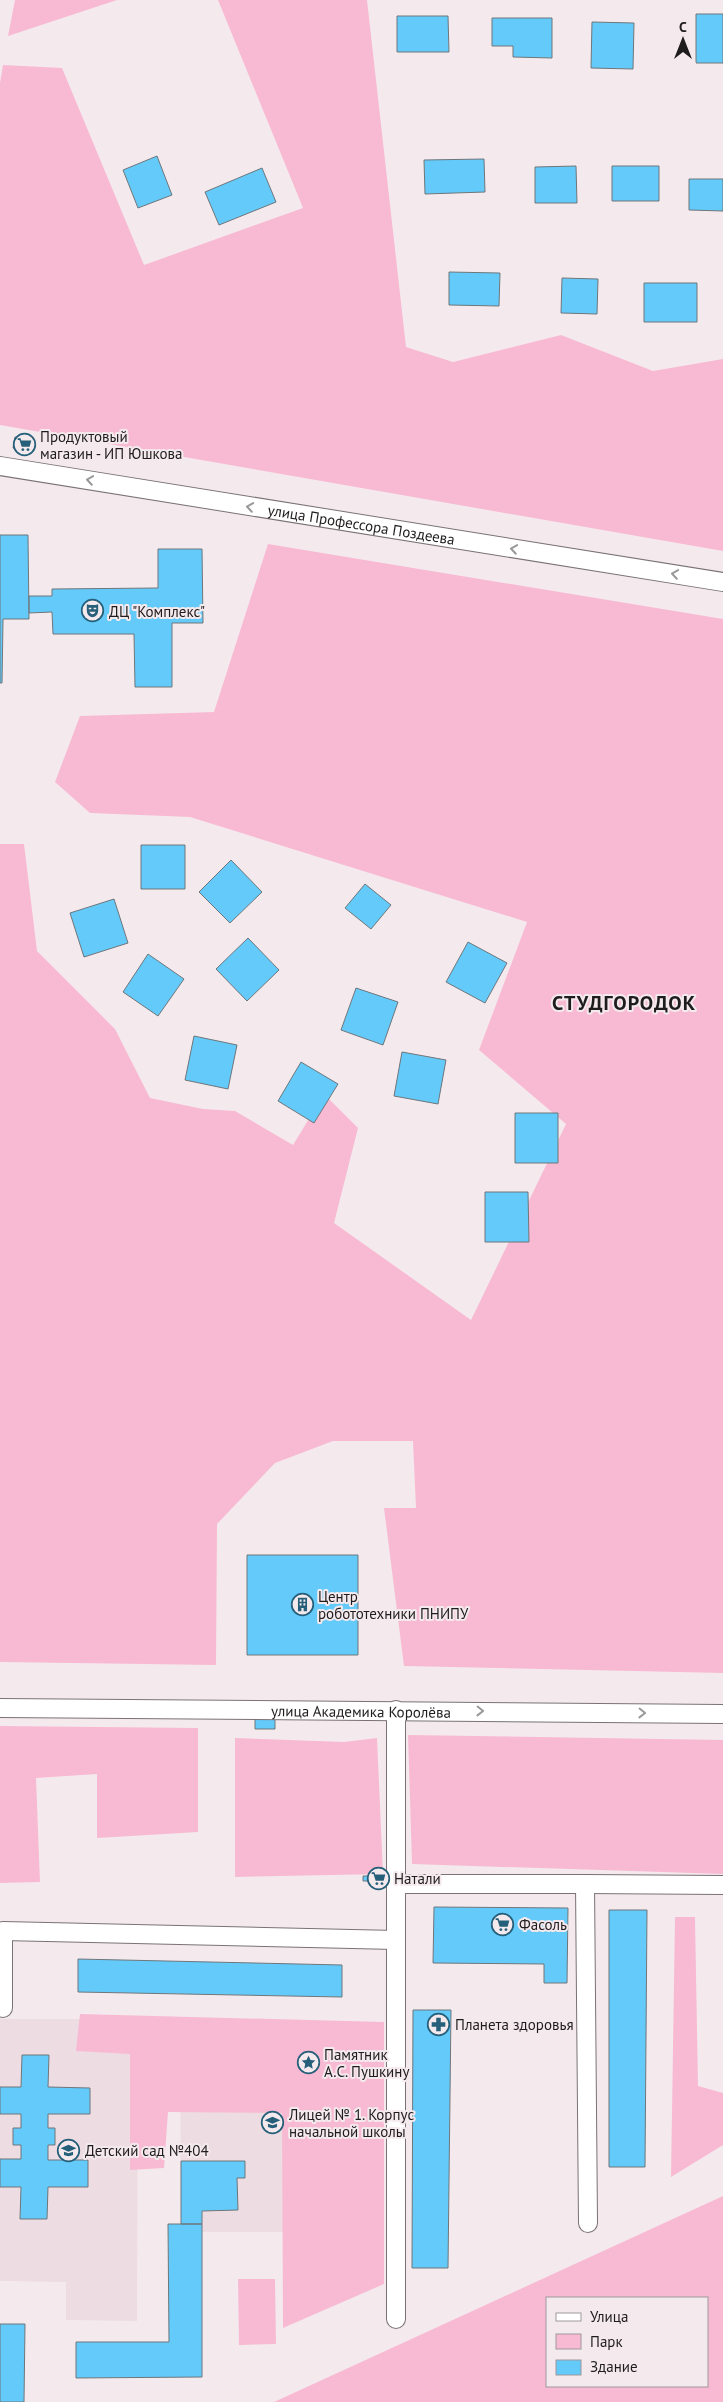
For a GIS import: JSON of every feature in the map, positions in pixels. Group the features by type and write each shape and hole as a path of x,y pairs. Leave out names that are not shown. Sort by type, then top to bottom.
{"street":[{"name":"улица Профессора Поздеева","path":"0,466 723,582"},
{"name":"улица Академика Королёва","path":"0,1708 723,1714"},
{"path":"396,1710 396,2319"},
{"path":"396,1884 723,1885"},
{"path":"585,1884 588,2223"},
{"path":"3,2008 1,1930 396,1940"}],"shaded area":[{"name":"Детский сад №404","path":"0,2019 138,2019 137,2321 66,2320 66,2282 0,2281"},
{"name":"Лицей № 1. Корпус начальной школы","path":"364,2022 365,2232 202,2232 181,2224 180,2023"}],"green space":[{"path":"15,0 117,0 8,36"},
{"path":"218,0 367,0 406,347 453,362 561,335 653,371 723,359 723,551 0,425 0,83 3,65 62,68 144,265 303,208"},
{"path":"268,544 723,619 723,1673 404,1666 384,1508 416,1508 413,1441 333,1441 275,1463 217,1524 216,1665 0,1662 0,844 24,844 37,951 115,1029 150,1098 203,1109 235,1111 293,1145 324,1094 358,1128 334,1223 471,1320 566,1124 479,1050 527,922 190,817 90,813 55,782 80,716 214,712"},
{"path":"0,1726 198,1728 198,1832 97,1838 97,1774 36,1778 40,1882 0,1883"},
{"path":"408,1735 723,1740 723,1874 412,1864"},
{"path":"235,1738 344,1742 377,1738 383,1874 235,1877"},
{"path":"675,1917 695,1917 698,2086 723,2093 723,2145 671,2177"},
{"path":"80,2014 384,2022 384,2284 283,2328 282,2113 168,2112 164,2168 130,2170 130,2054 76,2051"},
{"path":"723,2196 723,2402 274,2402"},
{"path":"238,2279 275,2279 276,2344 239,2345"}],"building":[{"path":"696,14 723,14 723,63 696,63"},
{"path":"397,16 448,16 449,52 397,52"},
{"path":"492,18 552,18 552,58 513,57 513,46 492,46"},
{"path":"592,22 634,23 633,69 591,68"},
{"path":"157,156 172,195 138,208 123,170"},
{"path":"484,159 485,192 425,194 424,160"},
{"path":"576,166 577,203 535,203 535,167"},
{"path":"612,166 659,166 659,201 612,201"},
{"path":"262,168 276,202 219,225 205,192"},
{"path":"689,179 723,179 723,211 689,210"},
{"path":"449,272 500,273 499,306 449,305"},
{"path":"562,278 598,279 597,314 561,313"},
{"path":"644,283 697,283 697,322 644,322"},
{"name":"Продуктовый магазин - ИП Юшкова","path":"15,437 34,441 32,452 13,448"},
{"path":"0,535 28,535 29,619 3,619 2,683 0,683"},
{"path":"158,549 202,549 203,623 172,623 172,687 135,687 134,634 53,634 52,612 29,613 29,596 52,596 52,589 158,588"},
{"path":"141,845 185,845 185,889 141,889"},
{"path":"231,860 262,892 230,923 199,892"},
{"path":"365,884 391,905 371,929 345,908"},
{"path":"114,899 128,943 84,957 70,913"},
{"path":"248,938 279,970 247,1001 216,969"},
{"path":"468,942 507,963 485,1003 446,982"},
{"path":"148,954 184,979 158,1016 123,992"},
{"path":"356,988 398,1002 383,1045 341,1030"},
{"path":"194,1036 237,1045 228,1089 185,1080"},
{"path":"402,1052 446,1060 438,1104 394,1096"},
{"path":"301,1062 338,1084 314,1123 278,1101"},
{"path":"515,1113 558,1113 558,1163 515,1163"},
{"path":"485,1192 528,1192 529,1242 485,1242"},
{"name":"Центр робототехники ПНИПУ","path":"247,1555 358,1555 358,1655 247,1655"},
{"path":"255,1718 275,1718 275,1729 255,1729"},
{"path":"363,1876 373,1876 373,1881 363,1881"},
{"path":"434,1907 568,1908 567,1983 544,1983 544,1964 433,1963"},
{"path":"609,1910 647,1910 645,2167 609,2167"},
{"path":"78,1959 342,1965 342,1997 78,1992"},
{"path":"413,2010 451,2010 448,2268 412,2268"},
{"path":"22,2055 49,2055 48,2087 90,2088 90,2114 48,2114 48,2128 55,2128 55,2145 48,2145 48,2160 88,2160 88,2187 48,2187 47,2219 20,2219 21,2187 0,2187 0,2159 21,2159 21,2145 13,2145 13,2128 21,2128 21,2114 0,2114 0,2087 21,2087"},
{"path":"181,2161 245,2161 245,2178 237,2178 238,2210 202,2211 202,2224 181,2224"},
{"path":"168,2224 202,2224 202,2377 76,2378 76,2342 169,2342"},
{"path":"0,2324 25,2324 24,2402 0,2402"}],"place":[{"name":"Продуктовый магазин - ИП Юшкова","path":"24,445"},
{"name":"ДЦ \"Комплекс\"","path":"93,611"},
{"name":"Центр робототехники ПНИПУ","path":"302,1605"},
{"name":"Натали","path":"378,1878"},
{"name":"Фасоль","path":"503,1924"},
{"name":"Планета здоровья","path":"439,2024"},
{"name":"Памятник А.С. Пушкину","path":"308,2063"},
{"name":"Лицей № 1. Корпус начальной школы","path":"273,2123"},
{"name":"Детский сад №404","path":"69,2150"}],"district":[{"name":"СТУДГОРОДОК","path":"624,1003"}]}
